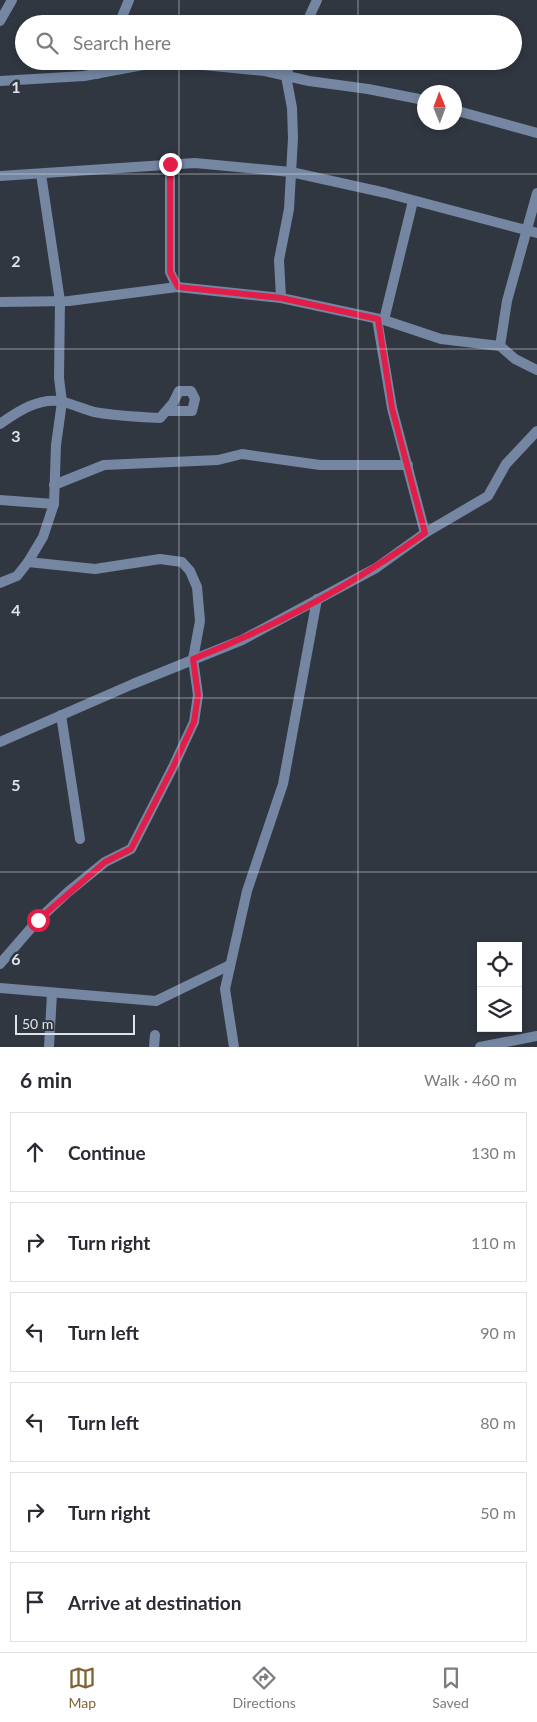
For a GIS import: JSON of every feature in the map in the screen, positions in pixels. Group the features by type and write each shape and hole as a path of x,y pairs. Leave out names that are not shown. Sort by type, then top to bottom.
{"street":[{"path":"0,21 12,0"},
{"path":"123,15 129,0"},
{"path":"310,15 317,0"},
{"path":"97,74 99,70"},
{"path":"0,82 97,74 117,70"},
{"path":"255,70 417,99"},
{"path":"281,298 279,260 289,209 291,172 292,118 286,76 288,70"},
{"path":"462,112 537,133"},
{"path":"0,176 194,163 291,172 532,232"},
{"path":"170,164 170,272 178,287"},
{"path":"0,583 17,576 28,562 43,537 54,504 56,445 62,402 59,378 60,301 41,174"},
{"path":"500,346 506,300 532,232 537,193"},
{"path":"413,201 381,320 392,408 425,533"},
{"path":"0,302 60,301 178,287 281,298 381,320 441,339 500,346 515,359 537,370"},
{"path":"0,424 21,410 36,403 62,402 93,412 126,417 160,418 166,411"},
{"path":"0,742 193,659 242,640 376,568 425,533 488,496 506,464 537,431"},
{"path":"54,485 104,465 218,460 242,454 320,465 408,465"},
{"path":"0,500 54,504"},
{"path":"0,964 38,920 68,892 105,862 131,849 194,722 198,695 193,659 200,621 197,587 190,571 182,562 160,560 95,569 28,562"},
{"path":"234,1047 225,989 247,891 283,784 317,599"},
{"path":"61,715 80,839"},
{"path":"0,988 156,1001 230,965"},
{"path":"49,1047 52,993"},
{"path":"154,1047 155,1035"},
{"path":"480,1047 537,1036"}],"route":[{"path":"38,920 68,892 105,862 131,849 194,722 198,695 193,659 242,640 376,568 425,533 392,408 378,319 281,298 178,287 170,272 170,164"}]}
